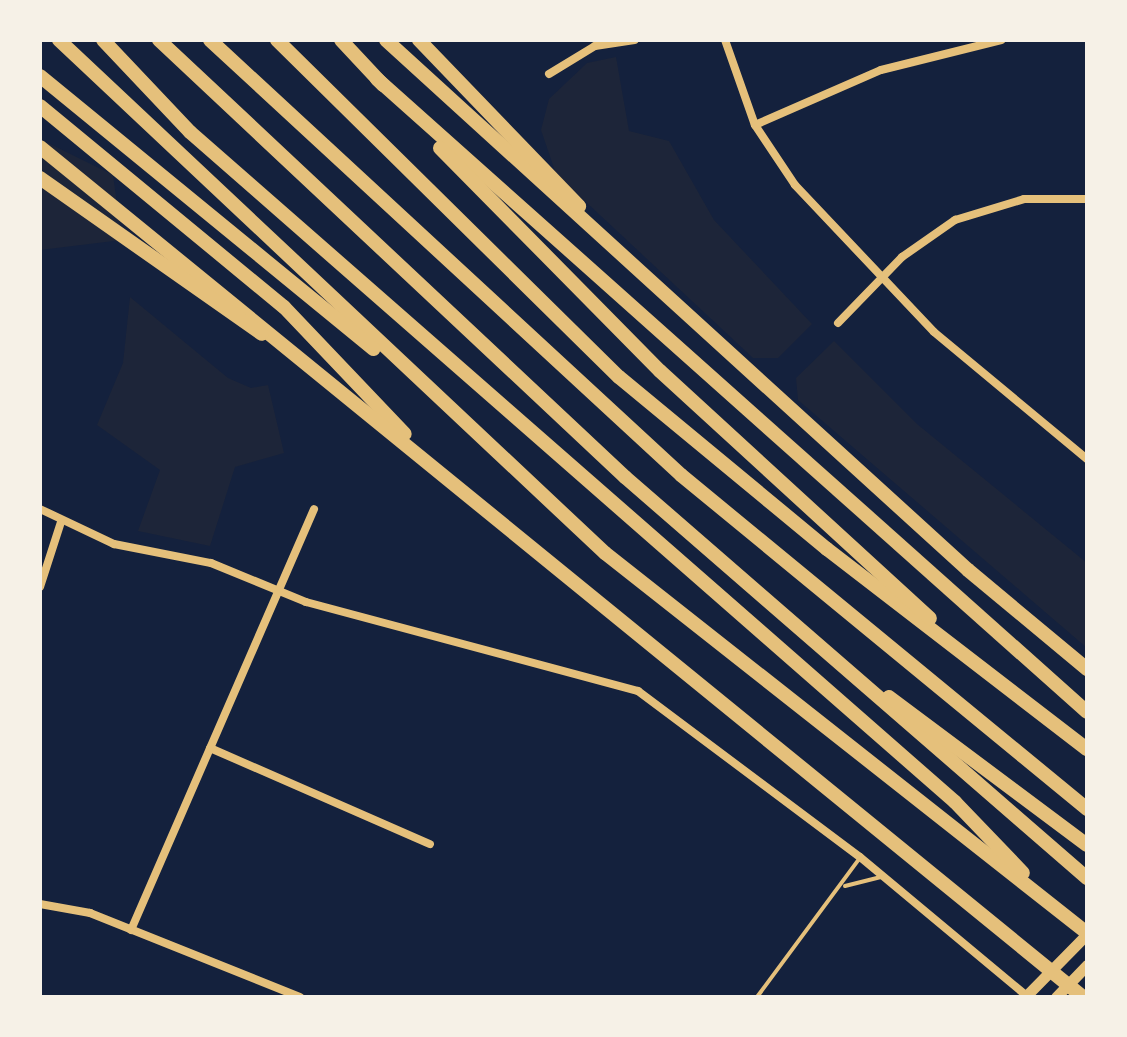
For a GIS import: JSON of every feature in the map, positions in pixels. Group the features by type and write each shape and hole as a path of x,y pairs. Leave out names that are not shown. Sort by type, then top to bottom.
{"highway":[{"path":"59,40 449,413"},
{"path":"103,40 190,132 955,802 1053,906"},
{"path":"159,40 787,621 1087,878"},
{"path":"210,40 681,475 1087,808"},
{"path":"277,40 619,377 1087,749"},
{"path":"341,40 546,261 977,662"},
{"path":"386,40 968,570 1087,669"},
{"path":"419,40 628,259"},
{"path":"40,76 449,413 671,609 1087,933"},
{"path":"377,79 1087,712"},
{"path":"40,106 284,307 428,462"},
{"path":"40,147 428,462 655,654 1083,997"},
{"path":"40,178 343,392"},
{"path":"787,621 1087,845"}],"main road":[{"path":"1026,997 1087,933"},
{"path":"1056,997 1087,965"}],"street":[{"path":"549,74 595,46 635,40"},
{"path":"725,40 755,125 795,185 881,278 965,361 1087,459"},
{"path":"755,125 881,70 1001,40"},
{"path":"838,323 881,278 935,232 979,209 1024,199 1087,199"},
{"path":"40,509 61,522 114,544 211,563 279,591 654,700 860,857 1026,997"},
{"path":"131,930 314,509"},
{"path":"40,587 61,522"},
{"path":"210,748 430,844"},
{"path":"40,904 131,930 300,997"}],"lane":[{"path":"757,997 845,886 860,857"},
{"path":"845,886 883,877"}],"shaded area":[{"path":"616,57 629,131 669,141 714,220 812,324 778,358 753,358 556,174 541,130 549,99 587,63"},
{"path":"40,139 113,175 122,240 40,250"},
{"path":"130,297 228,378 251,388 268,385 284,453 235,467 210,546 138,531 160,470 97,425 123,363"},
{"path":"834,341 917,424 1087,563 1087,648 798,400 796,378"}]}
